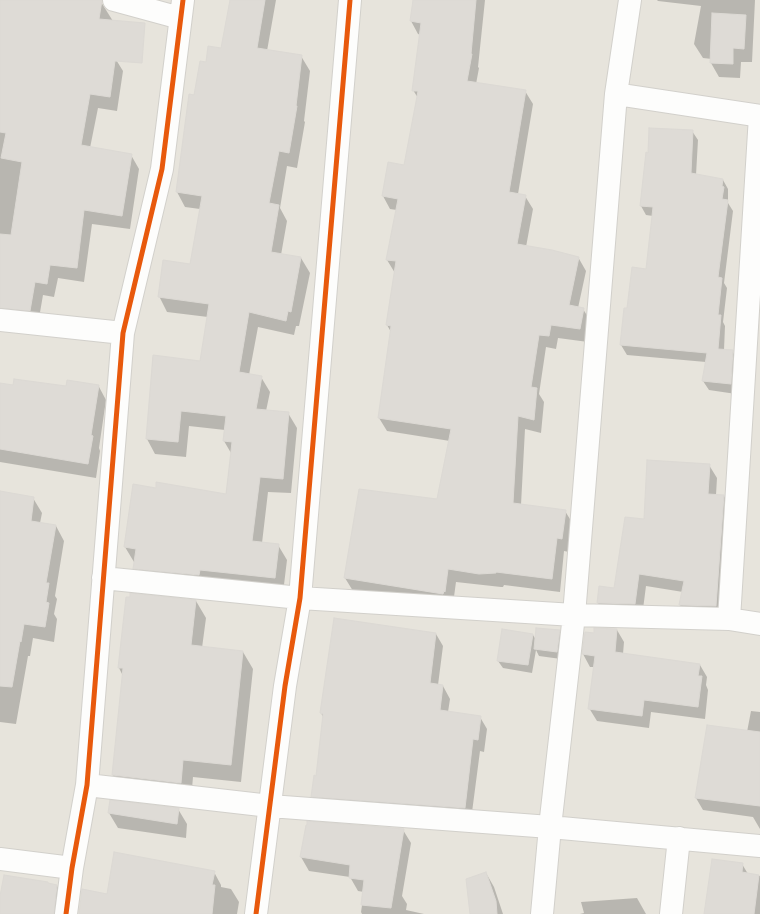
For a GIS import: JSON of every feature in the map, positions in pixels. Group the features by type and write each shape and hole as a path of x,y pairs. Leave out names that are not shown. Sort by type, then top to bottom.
{"street":[{"path":"66,914 72,868 87,785 123,334 162,169 181,9 114,0"},
{"path":"256,914 285,686 300,598 350,0"},
{"path":"542,914 550,827 574,615 616,94 630,0"},
{"path":"616,94 760,116 729,619"},
{"path":"0,320 123,334"},
{"path":"103,578 300,598 574,615 729,619 760,624"},
{"path":"87,785 270,806 550,827 760,846"},
{"path":"671,914 679,838"},
{"path":"0,860 72,868"}],"shaded area":[{"path":"0,0 760,0 760,914 0,914"}],"building":[{"path":"0,0 102,0 99,19 145,23 142,63 115,61 110,97 90,94 81,145 132,154 122,216 84,210 77,268 50,265 47,284 35,282 30,311 0,308 0,234 11,235 22,162 1,158 6,133 0,132"},
{"path":"230,0 265,0 257,48 302,55 297,106 289,153 279,151 269,203 279,205 271,252 301,257 291,312 288,311 286,321 249,312 239,372 262,376 256,409 289,412 283,479 260,477 252,541 279,544 275,578 200,570 199,575 133,569 136,549 124,547 133,484 156,488 156,482 226,494 232,442 223,441 226,416 181,411 178,442 146,439 153,355 200,361 209,304 158,297 163,260 190,264 202,196 176,192 189,94 194,95 200,61 206,62 208,46 221,48"},
{"path":"413,0 476,0 472,54 467,81 526,90 509,192 526,195 517,244 552,250 579,257 569,305 584,308 580,329 551,325 549,336 539,335 531,387 537,388 534,420 518,416 513,503 566,510 562,539 557,538 552,579 496,572 479,574 448,569 445,592 444,591 443,594 344,578 359,489 437,499 451,429 378,418 391,326 386,325 396,261 386,260 398,199 382,196 388,162 404,165 418,91 412,91 421,23 410,21"},
{"path":"712,13 746,15 744,49 733,48 733,64 710,63"},
{"path":"649,128 693,130 691,173 723,179 722,186 724,187 722,199 728,200 718,277 722,278 718,315 721,315 718,349 733,350 731,384 702,381 707,353 620,345 624,308 627,308 632,267 646,269 653,207 640,206 646,152 648,153"},
{"path":"14,379 66,386 67,380 99,385 88,464 0,449 0,383 13,385"},
{"path":"647,460 710,464 708,494 724,495 716,606 679,605 684,581 639,574 635,604 597,603 599,586 614,588 625,517 644,519"},
{"path":"0,491 34,497 31,521 56,525 46,583 49,583 46,602 49,603 45,627 24,624 12,687 0,686"},
{"path":"130,593 196,600 191,645 243,651 231,765 183,760 181,783 112,775 123,668 118,668 126,597 130,597"},
{"path":"334,618 436,633 430,683 443,685 440,710 481,716 478,740 473,739 465,808 311,797 314,775 316,776 323,714 320,713"},
{"path":"536,628 560,630 557,652 534,649"},
{"path":"594,628 617,629 615,652 700,664 698,676 702,676 698,707 644,700 642,716 588,709 595,656 582,654 585,632 594,633"},
{"path":"502,629 533,634 528,665 497,661"},
{"path":"707,725 760,732 760,806 695,798"},
{"path":"110,800 179,808 177,824 108,813"},
{"path":"307,821 404,829 391,908 361,905 364,880 349,878 350,865 300,857"},
{"path":"114,852 215,871 212,885 215,885 212,914 79,914 82,889 107,894"},
{"path":"712,859 743,863 742,872 759,875 754,914 704,914"},
{"path":"486,872 496,901 497,914 470,914 466,879"},
{"path":"4,875 48,882 57,885 54,914 0,914 0,896"}],"cycle path":[{"path":"66,914 72,868 87,785 123,333 162,169 183,0"},
{"path":"256,914 285,686 300,598 350,0"}]}
